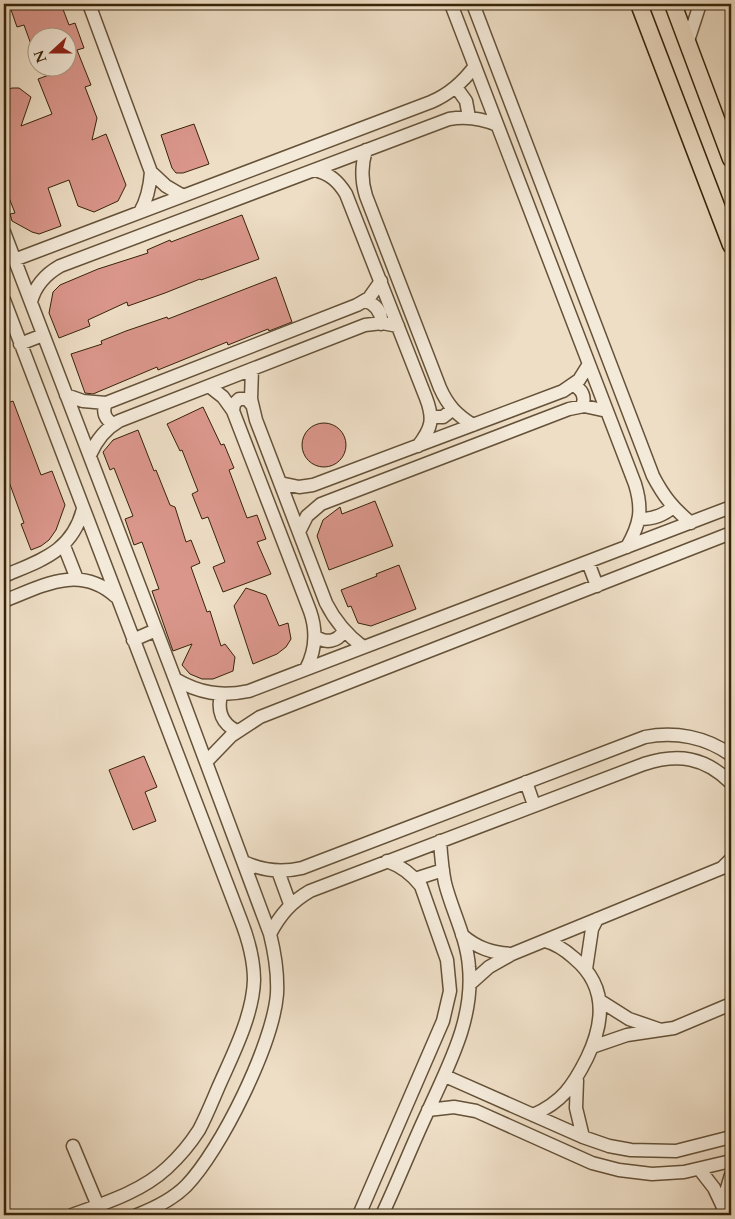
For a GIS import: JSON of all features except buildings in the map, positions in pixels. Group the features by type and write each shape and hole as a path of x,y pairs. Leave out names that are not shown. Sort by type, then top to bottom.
{"main road":[{"path":"639,4 731,245"},
{"path":"673,4 731,159"}],"street":[{"path":"89,4 151,172 166,186 183,196"},
{"path":"451,4 635,484 640,507 640,519 627,547"},
{"path":"472,4 653,476 666,499 691,523"},
{"path":"688,41 700,4"},
{"path":"14,260 441,98 456,87 475,66"},
{"path":"456,87 466,101 469,117"},
{"path":"31,302 33,293 38,285 60,266 449,119 469,117 497,125"},
{"path":"366,150 362,168 364,187 440,388 452,410 473,425"},
{"path":"315,170 327,173 346,194 426,398 431,417 430,426 417,446"},
{"path":"140,212 145,204 151,172"},
{"path":"346,194 355,185 364,187"},
{"path":"530,209 549,203"},
{"path":"4,232 244,862 275,953 277,974 274,1015 249,1081 197,1174 170,1200 137,1215"},
{"path":"52,246 50,257 60,266"},
{"path":"66,395 82,401 106,402 366,301 374,293 381,281"},
{"path":"4,300 246,933 251,949 254,982 248,1014 233,1054 200,1128 190,1143 179,1156 153,1179 98,1206 72,1215"},
{"path":"366,301 378,309 381,324"},
{"path":"90,456 98,439 114,424 365,325 398,326"},
{"path":"20,344 43,335"},
{"path":"280,483 299,487 314,486 563,391 583,376 589,364"},
{"path":"252,369 250,389 252,405 326,603 331,614 344,631 363,647"},
{"path":"573,385 583,394 582,406"},
{"path":"209,386 223,397 234,411 310,611 315,636 313,653 306,669"},
{"path":"234,411 234,404 239,399 247,399 252,405"},
{"path":"106,402 104,407 105,415 114,424"},
{"path":"299,532 307,516 320,504 569,409 582,406 607,411"},
{"path":"431,417 443,417 452,410"},
{"path":"314,486 314,494 320,504"},
{"path":"640,519 654,518 673,507"},
{"path":"175,679 197,690 221,694 249,691 731,507"},
{"path":"4,576 48,557 64,546 78,525 83,509"},
{"path":"206,762 237,731 260,717 731,533"},
{"path":"64,546 77,579"},
{"path":"588,562 597,586"},
{"path":"4,601 52,583 77,579 94,583 117,598"},
{"path":"133,640 156,630"},
{"path":"315,636 323,640 332,641 337,639 344,631"},
{"path":"221,694 220,713 226,724 237,731"},
{"path":"244,862 263,869 278,871 302,868 637,739 666,734 692,737 718,747 731,755"},
{"path":"270,934 290,904 310,891 534,805 663,758 692,759 717,771 731,784"},
{"path":"526,782 534,805"},
{"path":"382,1215 444,1076 468,1011 469,964 445,882 440,841"},
{"path":"470,984 489,967 512,954 726,868 731,859"},
{"path":"359,1215 443,1021 450,991 450,975 443,946 424,894 415,879 402,867 386,861"},
{"path":"415,879 443,870"},
{"path":"278,871 290,904"},
{"path":"586,969 592,929 597,919"},
{"path":"462,936 485,950 512,954"},
{"path":"533,1115 544,1110 562,1096 577,1078 592,1047 600,1024 600,1000 586,969 555,943 545,941"},
{"path":"600,1000 629,1019 663,1030"},
{"path":"592,1047 627,1035 674,1028 731,1004"},
{"path":"444,1076 583,1137 609,1146 631,1150 676,1151 731,1137"},
{"path":"577,1078 576,1108 583,1137"},
{"path":"428,1110 454,1107 476,1111 604,1167 652,1174 700,1170 731,1161"},
{"path":"73,1146 98,1206"},
{"path":"604,1167 609,1146"},
{"path":"700,1170 714,1188 723,1211"},
{"path":"723,1211 731,1175"},
{"path":"372,1188 390,1197"}]}
